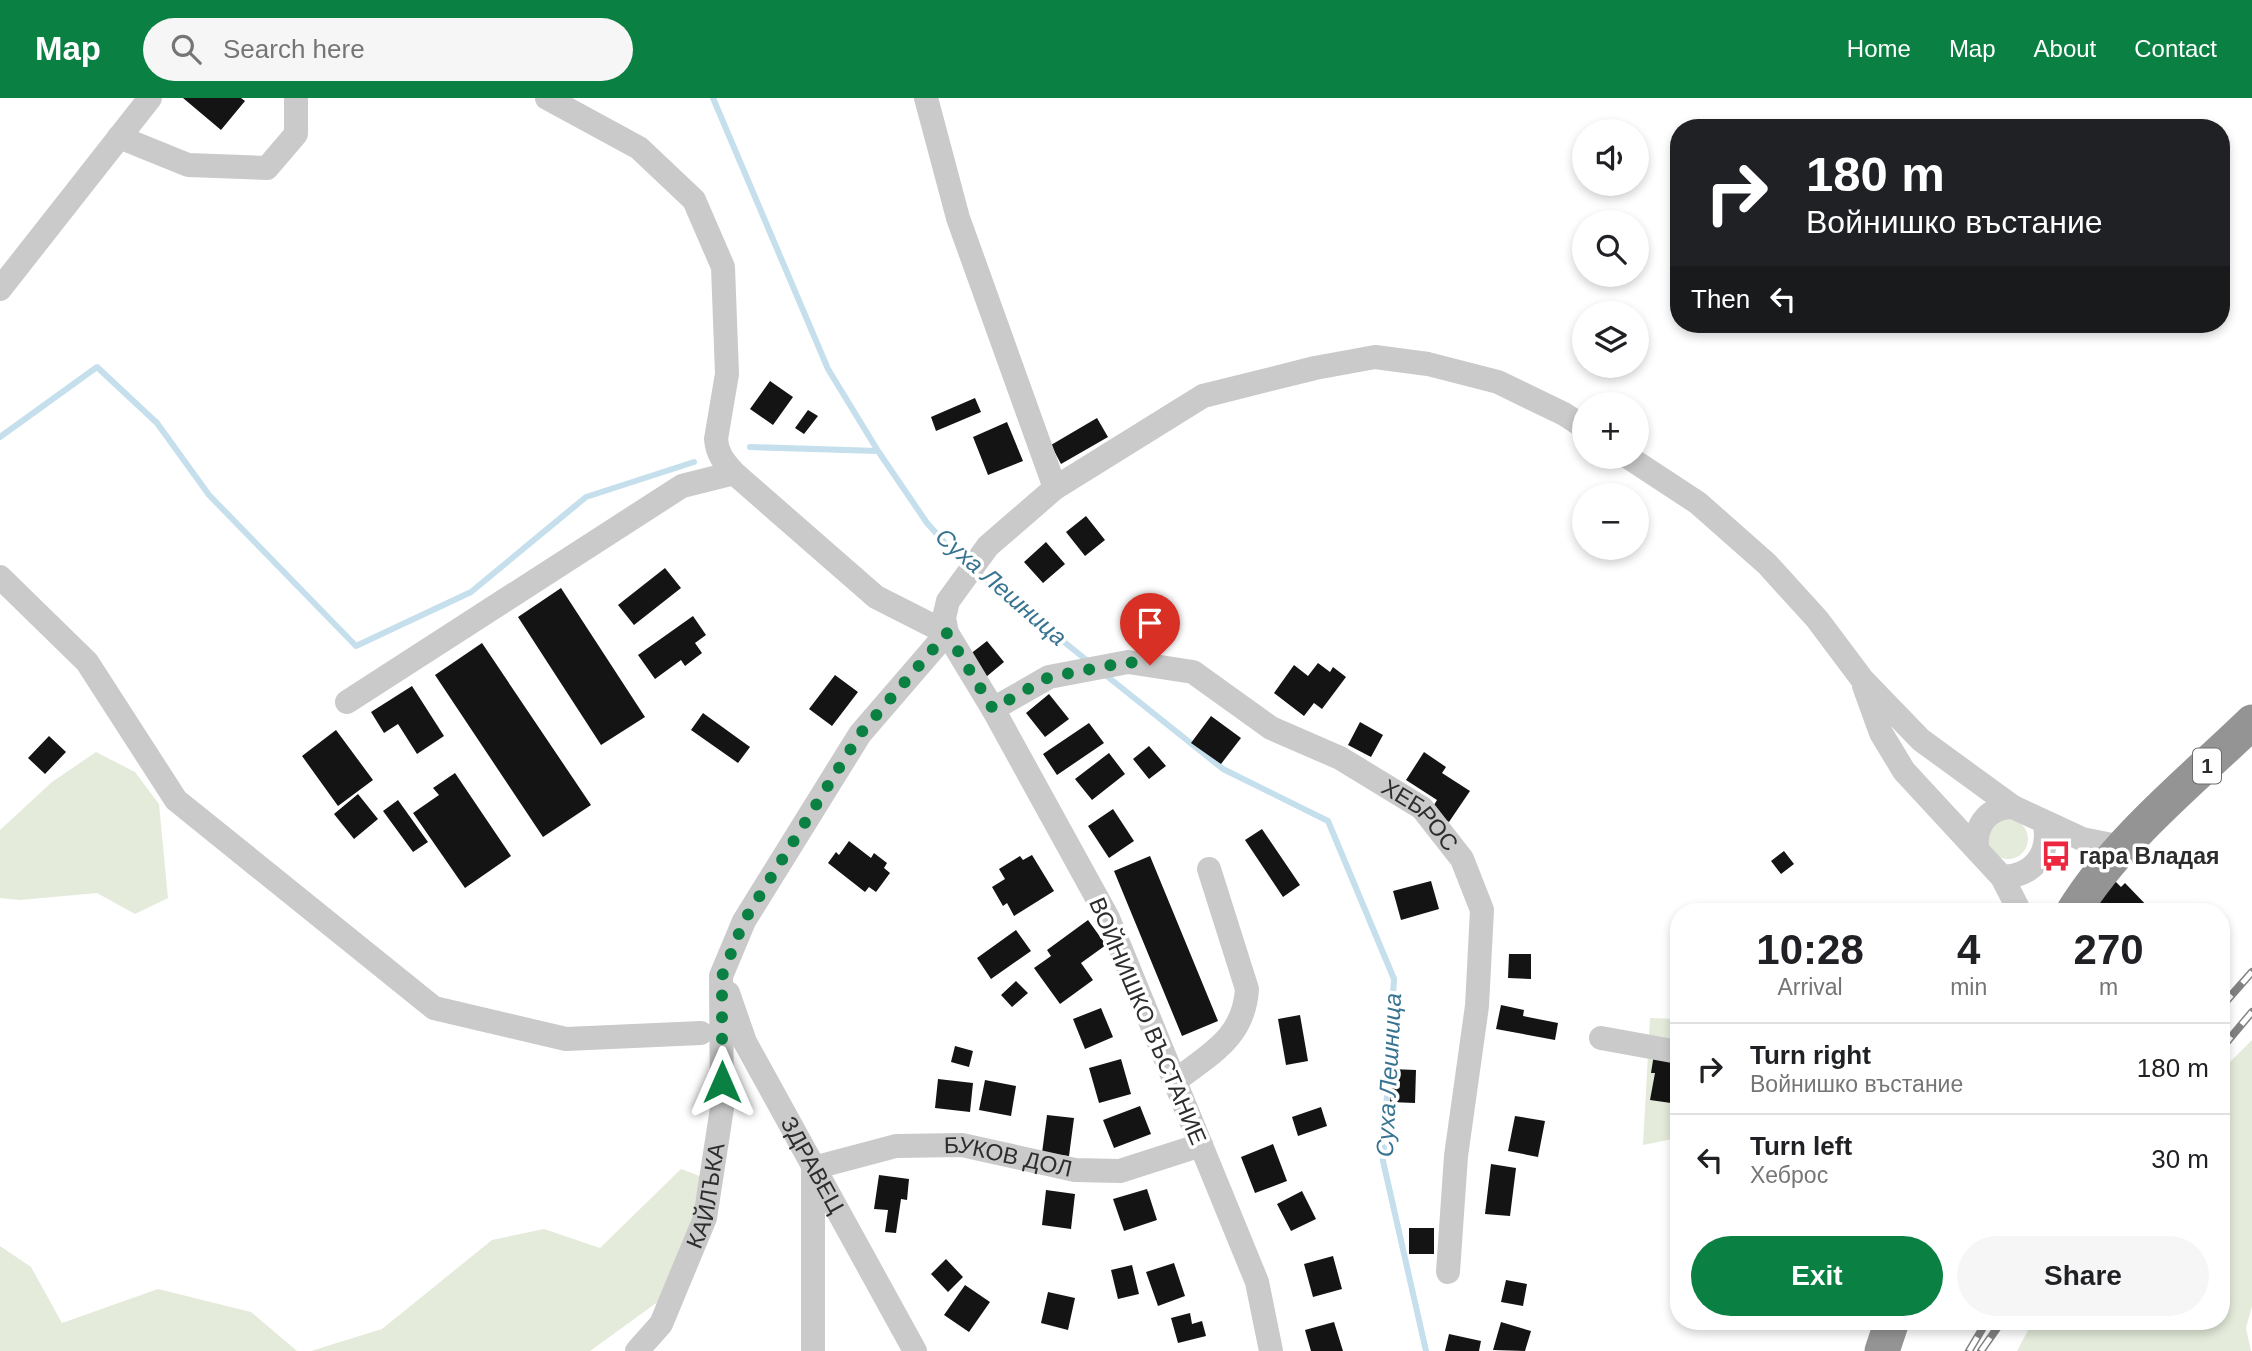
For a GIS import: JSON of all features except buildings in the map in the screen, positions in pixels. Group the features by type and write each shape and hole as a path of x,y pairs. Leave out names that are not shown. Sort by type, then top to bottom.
{"highway":[{"name":"1","path":"2078,903 2122,846 2252,722"},
{"path":"1882,1351 1889,1330"}],"street":[{"path":"0,289 150,98"},
{"path":"119,137 188,164 267,168 296,134 296,98"},
{"path":"547,98 639,148 694,200 723,267 727,374 716,439 717,450 734,473 876,597 947,633"},
{"path":"926,98 958,218 1055,488"},
{"path":"947,633 944,618 948,601 978,556 1055,488 1203,396 1315,368 1375,357 1428,363 1498,382 1572,419"},
{"path":"1646,469 1698,503 1767,564 1817,619 1861,678 1921,740 2013,807 2045,824 2082,839 2122,846"},
{"path":"347,702 682,486 734,473"},
{"path":"0,577 87,662 176,800 434,1008 566,1039 701,1033"},
{"name":"ВОЙНИШКО ВЪСТАНИЕ","path":"947,633 993,709 1108,918 1257,1282 1271,1351"},
{"name":"КАЙЛЪКА","path":"638,1351 661,1324 705,1218 722,1108 722,976 744,921 860,734 947,633"},
{"name":"ХЕБРОС","path":"993,709 1049,677 1128,662 1193,672 1271,728 1340,758 1422,808 1462,859 1482,910 1477,1006 1456,1156 1448,1272"},
{"path":"1861,678 1881,733 1905,771 2002,877 2015,903"},
{"path":"1977,848 1978,827 1985,817 1994,810 2013,807"},
{"path":"2002,877 2015,877 2028,872 2038,862 2045,850 2048,836 2045,824"},
{"path":"1175,1081 1229,1039 1245,1008 1247,989 1209,869"},
{"name":"ЗДРАВЕЦ","path":"722,976 746,1042 915,1351"},
{"path":"1601,1038 1670,1051"},
{"name":"БУКОВ ДОЛ","path":"813,1168 895,1146 962,1145 1075,1170 1120,1171 1200,1145"},
{"path":"813,1168 813,1351"}],"green space":[{"path":"96,752 135,772 159,804 168,898 135,914 97,893 20,900 0,898 0,830 52,782"},
{"path":"2008,819 2022,825 2028,839 2022,853 2008,859 1994,853 1988,839 1994,825"},
{"path":"1650,1018 1670,1019 1670,1140 1643,1145"},
{"path":"2252,1040 2252,1306 2246,1328 2251,1351 2017,1351 2028,1330 2230,1330 2230,1062"},
{"path":"681,1169 710,1180 677,1288 590,1351 311,1351 382,1329 492,1240 544,1229 600,1248"},
{"path":"0,1246 31,1267 62,1323 158,1289 251,1312 297,1351 0,1351"}],"waterway":[{"name":"Суха Лешница","path":"713,98 828,369 878,451 927,523 955,554 969,565"},
{"path":"0,437 97,367 157,423 209,495 356,646 471,592 586,497 694,462"},
{"path":"750,447 878,451"},
{"name":"Суха Лешница","path":"977,572 1089,662"},
{"name":"Суха Лешница","path":"1103,673 1223,769 1328,821 1394,979 1383,1161 1426,1351"}],"railway":[{"path":"2230,997 2252,972"},
{"path":"2230,1038 2252,1012"},
{"path":"1969,1351 1982,1330"},
{"path":"1981,1351 1996,1330"}],"place":[{"name":"гара Владая","path":"2056,856"}],"route":[{"path":"722,1082 722,976 744,921 860,734 947,633 993,709 1049,677 1128,662 1150,665"}]}
